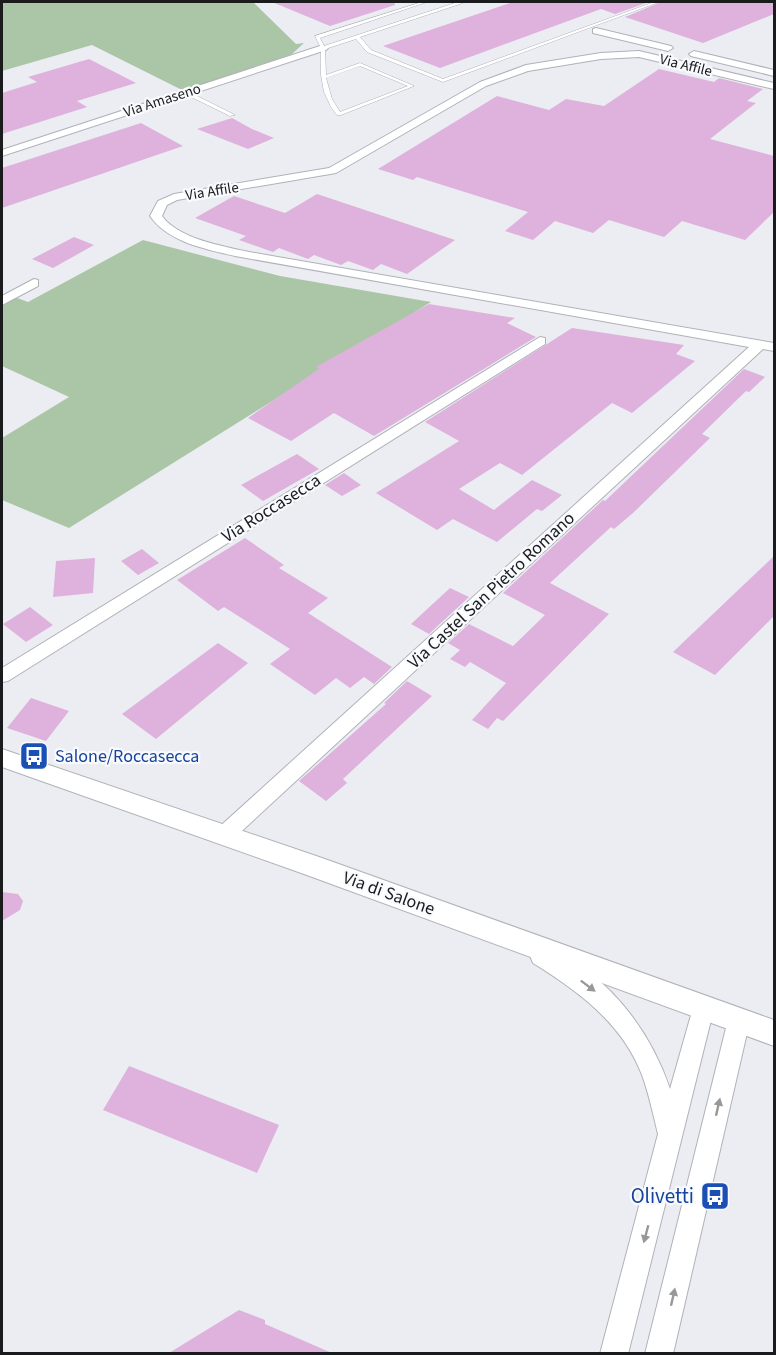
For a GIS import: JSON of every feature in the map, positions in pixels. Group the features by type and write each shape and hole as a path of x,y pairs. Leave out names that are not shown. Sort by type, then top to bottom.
{"street":[{"path":"596,31 674,49"},
{"name":"Via Amaseno","path":"2,153 185,92 323,51"},
{"path":"685,52 774,73"},
{"name":"Via Affile","path":"766,346 247,255 182,235 160,224 156,216 162,203 174,197 335,170 483,84 526,68 601,56 639,54 774,86"},
{"path":"2,302 34,283"},
{"name":"Via Roccasecca","path":"2,676 540,341"},
{"name":"Via Castel San Pietro Romano","path":"224,835 766,346"},
{"name":"Via di Salone","path":"2,758 503,934 774,1033"},
{"path":"503,934 578,978 613,1008 628,1025 642,1047 656,1078 671,1136"},
{"path":"615,1353 703,1008"},
{"path":"659,1353 739,1020"}],"lane":[{"path":"330,62 317,37 425,2"},
{"path":"323,51 356,36 461,2"},
{"path":"356,36 369,51 443,81 657,2"},
{"path":"323,51 324,77 328,102 339,114 412,86 360,64 338,70 324,77"},
{"path":"185,92 231,116"}],"green space":[{"path":"2,2 253,2 296,44 304,43 291,55 184,91 92,45 2,71"},
{"path":"143,240 280,276 431,302 69,528 2,500 2,438 69,397 2,366 2,301 12,296 28,302"}],"building":[{"path":"272,2 394,2 395,5 330,26"},
{"path":"513,2 649,2 615,14 601,9 440,68 383,46"},
{"path":"661,2 774,2 774,14 703,43 625,17"},
{"path":"89,59 136,83 77,101 87,107 2,134 2,93 37,82 28,77"},
{"path":"659,69 714,82 719,78 763,89 747,101 756,103 710,139 774,156 774,212 745,240 682,221 664,237 609,220 593,233 555,221 533,240 505,231 528,212 417,177 413,180 378,169 497,96 549,110 566,99 604,106"},
{"path":"232,118 274,138 248,149 197,129"},
{"path":"141,123 183,146 2,208 2,168"},
{"path":"317,194 455,240 407,274 381,264 373,270 348,261 341,265 314,255 308,259 279,248 273,252 239,240 246,236 195,218 234,196 285,213"},
{"path":"74,237 94,245 53,268 32,259"},
{"path":"429,304 515,318 507,323 536,337 374,436 334,413 291,441 248,418 319,369 316,367"},
{"path":"572,328 684,345 676,354 695,361 632,413 612,403 522,475 500,463 459,489 494,510 532,480 562,495 542,511 537,509 497,542 453,519 437,530 376,493 459,441 425,422"},
{"path":"744,369 765,377 749,392 746,391 702,434 710,438 633,513 614,529 611,527 550,583 609,614 503,721 497,718 488,729 472,720 506,683 470,662 465,667 450,659 460,650 448,643 469,624 513,646 545,615 503,593 603,500 605,501"},
{"path":"297,454 319,469 263,501 241,485"},
{"path":"344,473 361,485 342,496 325,485"},
{"path":"245,538 284,565 279,568 328,598 308,613 392,667 374,684 364,677 350,688 336,678 315,695 270,664 290,649 224,607 218,611 177,580"},
{"path":"142,549 159,563 138,575 121,561"},
{"path":"774,556 774,616 715,675 673,652"},
{"path":"95,558 93,593 53,597 56,561"},
{"path":"450,588 469,597 429,634 411,624"},
{"path":"30,607 53,625 26,642 3,624"},
{"path":"218,643 248,663 156,739 122,714"},
{"path":"407,681 432,696 343,779 347,783 326,801 299,781 386,704 384,703"},
{"path":"31,698 69,711 46,741 7,728"},
{"path":"2,892 18,894 23,901 20,910 2,921"},
{"path":"129,1066 279,1125 257,1173 103,1110"},
{"path":"239,1310 265,1320 265,1324 332,1353 169,1353"}],"place":[{"name":"Salone/Roccasecca","path":"34,756"},
{"name":"Olivetti","path":"715,1196"}]}
